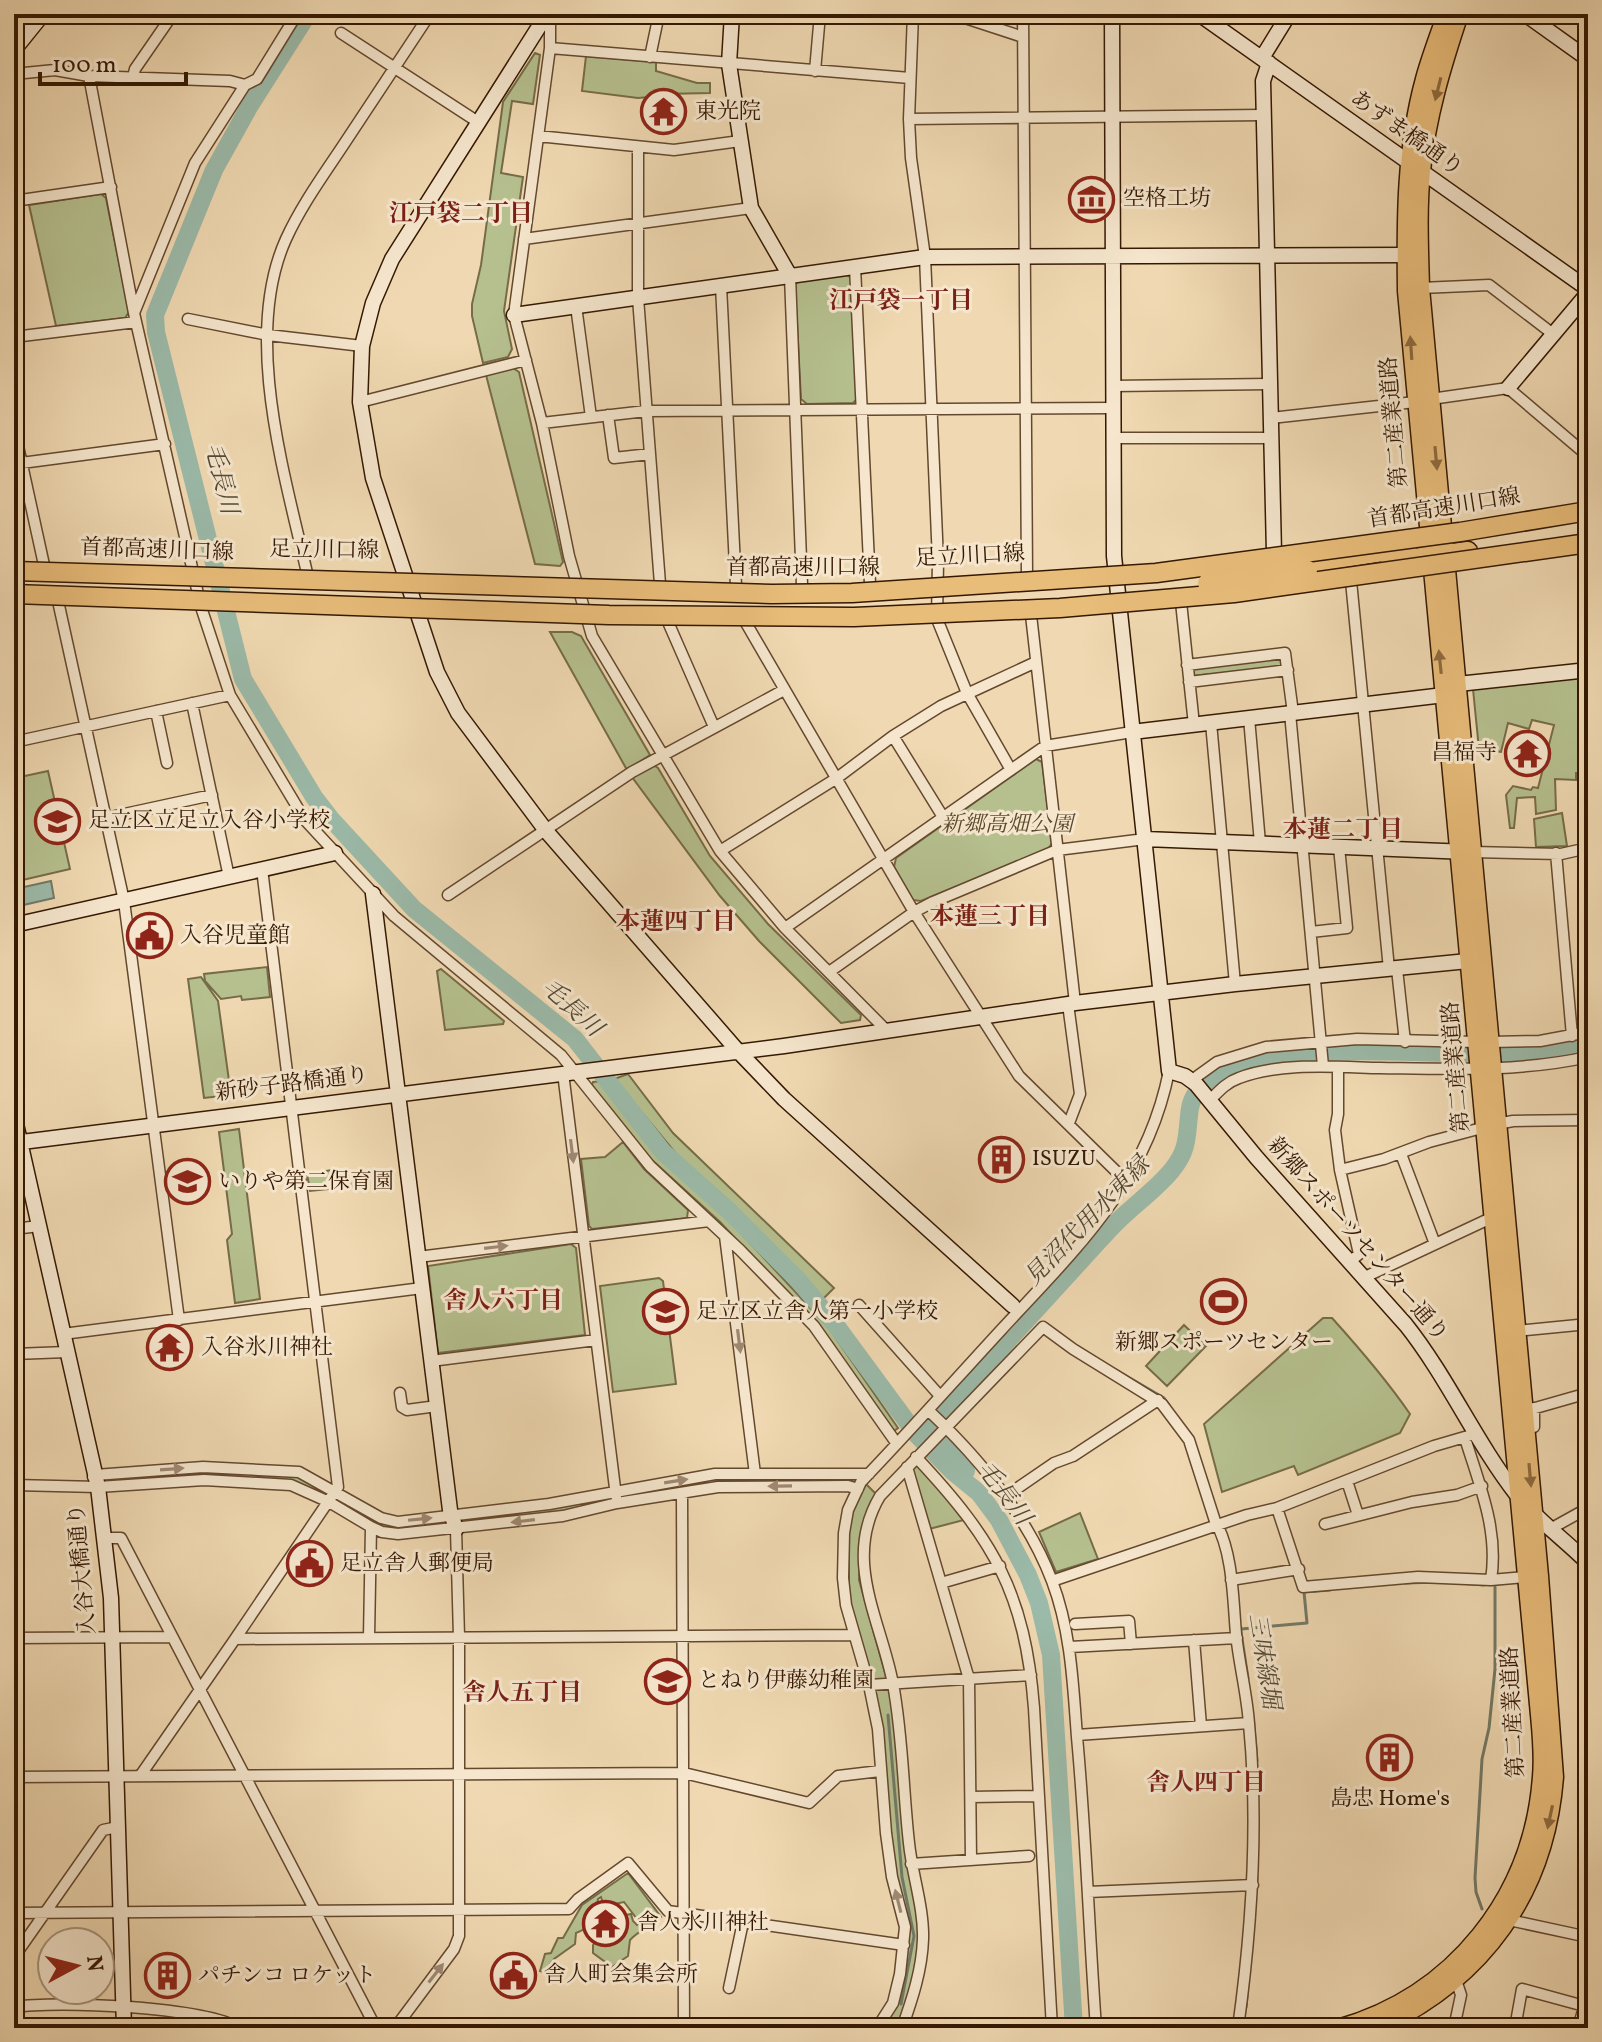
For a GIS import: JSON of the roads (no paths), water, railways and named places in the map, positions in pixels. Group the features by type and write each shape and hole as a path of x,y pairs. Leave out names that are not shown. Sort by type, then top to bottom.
{"highway":[{"name":"首都高速川口線","path":"14,573 852,593 1210,567 1460,532 1588,509"},
{"path":"1436,550 1588,520"},
{"path":"262,601 371,599 775,608 909,606 1129,592 1436,550 1588,534"},
{"path":"14,597 262,601 609,615 854,617 1028,610 1234,593 1588,545"},
{"path":"852,593 903,596 1131,584 1307,567"}],"main road":[{"name":"第二産業道路","path":"1446,14 1424,80 1406,255 1436,550 1444,695 1466,852"},
{"name":"第二産業道路","path":"1423,401 1416,167 1460,14"},
{"name":"第二産業道路","path":"1379,2028 1421,2005 1456,1980 1487,1949 1509,1920 1539,1858 1553,1802 1555,1777 1533,1514 1529,1409 1484,1055 1466,852 1458,684 1436,550"},
{"name":"第二産業道路","path":"1338,2028 1362,2025 1410,1996 1475,1944 1502,1903 1524,1857 1538,1802 1542,1754 1493,1217 1491,1125"}],"street":[{"path":"14,50 43,14"},
{"path":"133,77 135,69 173,14"},
{"path":"135,317 195,163 245,85 257,79 297,14"},
{"path":"307,573 269,401 268,335 272,291 285,240 312,191 430,14"},
{"path":"548,14 550,48 514,315 592,636 720,851 785,928 888,1032"},
{"path":"548,14 392,259 373,303 362,346 360,402 373,478 437,672 458,713 547,832 737,1050 784,1099 1016,1309"},
{"path":"650,57 659,14"},
{"path":"732,14 729,64 751,208 790,276 802,585"},
{"path":"815,71 820,14"},
{"path":"913,14 909,119 911,158 925,257 933,408 937,619 967,693 1011,770"},
{"path":"953,14 1023,37"},
{"path":"1023,14 1027,576"},
{"path":"877,2028 893,2003 905,1927 892,1877 878,1729 845,1590 844,1533 848,1510 869,1474 930,1412 940,1396 1016,1309 1084,1242 1128,1183 1150,1130 1169,1071 1115,571 1112,14"},
{"name":"あずま橋通り","path":"1199,14 1588,291"},
{"path":"1274,553 1263,81 1265,61 1289,14"},
{"path":"1525,14 1588,59"},
{"path":"341,33 478,122"},
{"path":"550,48 910,78"},
{"path":"14,74 55,70 89,76 230,81 245,85"},
{"path":"89,76 135,317 201,607 230,695 305,820 394,916 561,1055 650,1166 814,1326 897,1444"},
{"path":"909,119 1263,115"},
{"path":"538,136 674,150 740,141"},
{"path":"638,147 638,298 660,584"},
{"path":"14,201 111,187"},
{"path":"524,239 751,208"},
{"path":"514,315 925,257 1406,255"},
{"path":"855,267 870,584"},
{"path":"1421,288 1489,285 1553,334"},
{"path":"721,286 736,586"},
{"path":"1271,418 1508,388 1588,291"},
{"path":"576,306 591,417"},
{"path":"14,337 135,317"},
{"path":"188,319 268,335 362,346"},
{"path":"360,402 526,360"},
{"path":"1113,386 1270,384"},
{"path":"1508,388 1588,456"},
{"path":"542,423 646,411 1113,408"},
{"path":"608,415 614,458 650,454"},
{"path":"14,428 18,464 44,565"},
{"path":"1114,438 1271,438"},
{"path":"18,464 165,444"},
{"name":"足立川口線","path":"14,597 201,607 668,622 746,623 1031,615 1181,602 1351,581 1436,550 1588,509"},
{"name":"足立川口線","path":"14,564 736,586 870,584 1115,571 1274,553 1588,545"},
{"path":"1351,581 1377,848 1405,1042"},
{"path":"58,601 124,901 179,1320"},
{"path":"1181,602 1194,725"},
{"path":"1031,615 1080,1094 1069,1123"},
{"path":"668,622 714,727"},
{"path":"746,623 914,912 1019,1076 1128,1183"},
{"path":"1187,665 1285,653 1323,1063"},
{"path":"720,851 837,778 893,736 941,706 1036,662"},
{"path":"1189,682 1288,670"},
{"path":"1458,684 1588,670"},
{"path":"448,895 662,754 784,690"},
{"path":"14,742 230,695"},
{"path":"785,928 1045,746 1132,732 1444,695"},
{"path":"192,703 229,877"},
{"path":"156,711 167,763"},
{"path":"1249,718 1260,843"},
{"path":"1211,723 1235,984"},
{"path":"893,736 943,817"},
{"path":"106,818 212,795"},
{"path":"829,972 914,912 1057,850 1145,839 1466,852 1556,853 1588,848"},
{"path":"1311,932 1347,928 1339,847"},
{"path":"14,925 335,853"},
{"path":"1556,853 1572,1036"},
{"path":"140,1776 338,1487 262,869"},
{"path":"373,894 454,1522 459,1637 457,1945 395,2028"},
{"name":"新砂子路橋通り","path":"17,1142 888,1032 1071,1003 1475,960"},
{"path":"1201,1090 1225,1086 1240,1077 1323,1063 1338,1067 1484,1055 1588,1032"},
{"path":"1201,1090 1217,1062 1240,1054 1266,1047 1357,1039 1405,1042 1543,1065 1588,1057"},
{"path":"1338,1067 1335,1130 1340,1170 1359,1254 1351,1261"},
{"name":"新郷スポーツセンター通り","path":"1169,1071 1201,1090 1256,1157 1365,1277 1421,1344 1470,1436 1533,1514 1588,1563"},
{"path":"576,1072 583,1236 617,1503"},
{"name":"入谷大橋通り","path":"14,1115 17,1142 39,1226 105,1538 112,1638 124,2028"},
{"path":"1340,1170 1491,1125 1513,1121 1588,1120"},
{"path":"1401,1154 1435,1244"},
{"path":"1365,1277 1493,1217"},
{"path":"418,1257 709,1221"},
{"path":"14,1229 39,1226"},
{"path":"725,1236 755,1474"},
{"path":"63,1334 422,1288"},
{"path":"859,1305 940,1396"},
{"path":"1517,1331 1588,1324"},
{"path":"902,2028 912,2000 923,1939 911,1864 893,1682 863,1575 863,1548 869,1519 880,1496 1043,1327 1073,1349 1158,1400 1189,1440 1221,1525 1249,1723 1253,1885 1238,2028"},
{"path":"431,1361 596,1340"},
{"path":"14,1354 67,1352"},
{"path":"400,1393 402,1407 407,1410 437,1406"},
{"path":"1534,1427 1529,1409 1588,1393"},
{"path":"1006,1496 1158,1400"},
{"path":"930,1412 1006,1496 1052,1581 1070,1647 1096,2028"},
{"path":"1052,1581 1277,1508 1434,1446 1470,1436 1490,1531 1491,1580"},
{"path":"919,1454 971,1519 1000,1566 1021,1623 1031,1675 1052,2028"},
{"path":"93,1483 203,1467 291,1471 305,1475 389,1521 454,1522 563,1516 617,1503 718,1487 848,1486 858,1489"},
{"path":"907,1467 969,1679 971,1860"},
{"path":"14,1485 204,1480 291,1485 329,1502 371,1527 398,1534 715,1474 869,1474"},
{"path":"1347,1481 1358,1515"},
{"path":"1325,1524 1457,1495 1482,1486"},
{"path":"682,1493 684,2028"},
{"path":"1277,1508 1303,1587 1418,1577 1491,1580 1525,1577"},
{"path":"1552,1528 1588,1508"},
{"path":"369,1637 371,1527"},
{"path":"105,1538 121,1538 376,2028"},
{"path":"941,1583 1000,1566"},
{"path":"1231,1580 1299,1569"},
{"path":"845,1590 866,1587"},
{"path":"1075,1624 1129,1621 1131,1644"},
{"path":"235,1639 854,1635"},
{"path":"14,1638 172,1637"},
{"path":"1070,1647 1237,1638"},
{"path":"1194,1640 1201,1726"},
{"path":"869,1685 1031,1675"},
{"path":"1077,1735 1249,1723"},
{"path":"14,1777 684,1773 809,1803 838,1776 880,1771"},
{"path":"971,1797 1039,1796"},
{"path":"14,1957 103,1830 118,1827"},
{"path":"911,1864 1029,1856"},
{"path":"14,1913 569,1909 628,1863 668,1911 904,1945"},
{"path":"1088,1892 1253,1885"},
{"path":"1509,1920 1588,1937"},
{"path":"729,1988 743,1922"},
{"path":"1454,2028 1461,1995 1456,1980"},
{"path":"1515,2028 1522,1989 1586,2006"},
{"path":"1578,2028 1588,1994"},
{"path":"14,2007 30,2004 184,2013 239,2028"}],"waterway":[{"name":"毛長川","path":"308,14 249,107 214,170 155,315 156,332 243,679 314,797 331,819 414,909 575,1039 663,1152 728,1210 799,1281 835,1324 916,1434 979,1493 999,1520 1039,1603 1051,1655 1074,2028"},
{"name":"見沼代用水東縁","path":"966,1471 929,1426 1110,1229 1172,1170 1185,1148 1192,1100 1215,1075 1237,1065 1280,1056 1324,1052 1501,1053 1588,1043"},
{"name":"三味線堀","path":"1116,1370 1164,1398 1169,1405"},
{"path":"1405,1583 1438,1582"},
{"path":"1461,1583 1484,1585"},
{"path":"1482,1909 1475,1878 1482,1759 1489,1728 1495,1669 1495,1587"},
{"path":"1241,1629 1307,1623 1304,1592 1330,1590"},
{"name":"三味線堀","path":"1240,1626 1248,1678"},
{"path":"888,1715 902,1877 914,1936 901,2004"},
{"name":"三味線堀","path":"1253,1717 1257,1761"},
{"name":"三味線堀","path":"1246,2007 1257,1877"}],"place":[{"name":"東光院","path":"664,112"},
{"name":"空格工坊","path":"1092,199"},
{"name":"昌福寺","path":"1528,753"},
{"name":"足立区立足立入谷小学校","path":"57,821"},
{"name":"入谷児童館","path":"149,936"},
{"name":"ISUZU","path":"1001,1159"},
{"name":"いりや第二保育園","path":"187,1182"},
{"name":"新郷スポーツセンター","path":"1224,1302"},
{"name":"足立区立舎人第一小学校","path":"665,1312"},
{"name":"入谷氷川神社","path":"170,1348"},
{"name":"足立舎人郵便局","path":"309,1564"},
{"name":"とねり伊藤幼稚園","path":"667,1681"},
{"name":"島忠 Home's","path":"1390,1758"},
{"name":"舎人氷川神社","path":"606,1923"},
{"name":"舎人町会集会所","path":"513,1975"},
{"name":"パチンコ ロケット","path":"167,1976"}],"district":[{"name":"江戸袋二丁目","path":"461,215"},
{"name":"江戸袋一丁目","path":"901,302"},
{"name":"本蓮二丁目","path":"1343,831"},
{"name":"本蓮三丁目","path":"990,918"},
{"name":"本蓮四丁目","path":"676,923"},
{"name":"舎人六丁目","path":"503,1302"},
{"name":"舎人五丁目","path":"522,1694"},
{"name":"舎人四丁目","path":"1206,1784"}],"park label":[{"name":"新郷高畑公園","path":"1007,825"}]}
